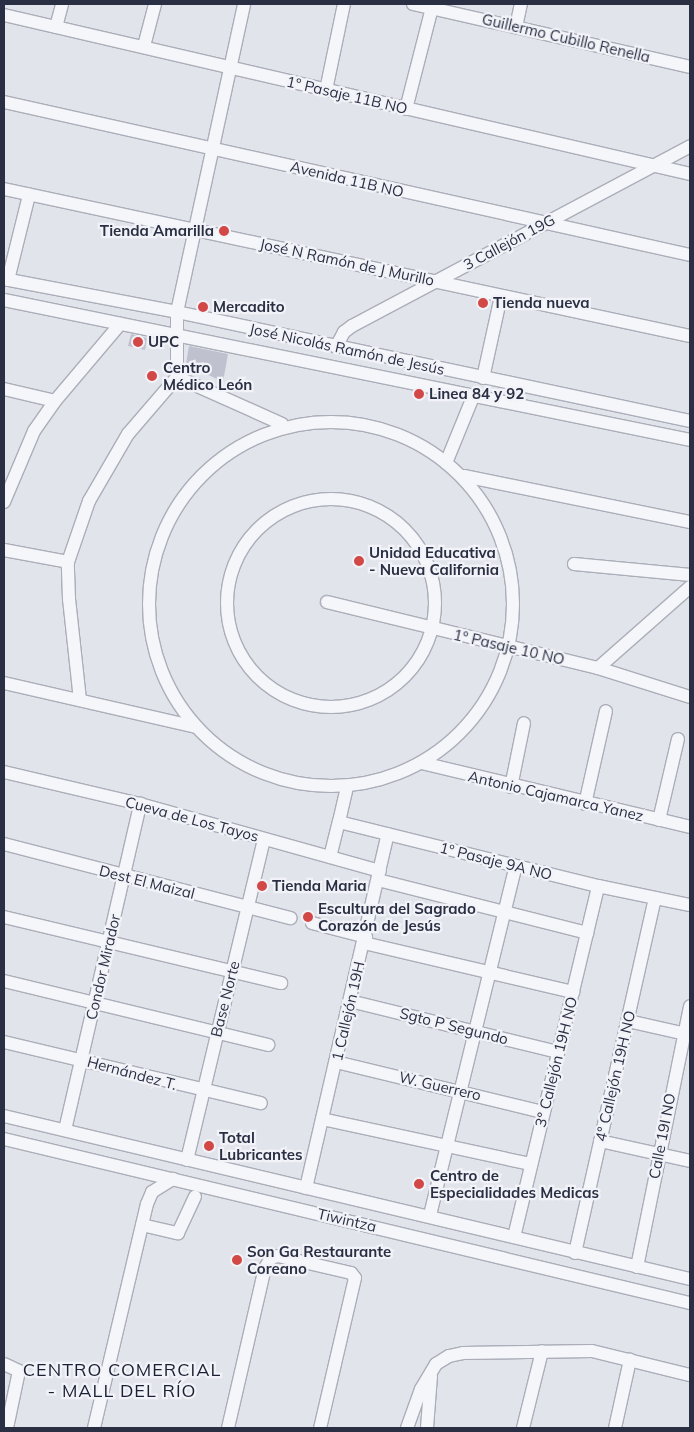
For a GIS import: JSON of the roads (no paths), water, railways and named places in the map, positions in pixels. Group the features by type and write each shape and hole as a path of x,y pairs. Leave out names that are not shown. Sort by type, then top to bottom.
{"street":[{"path":"56,27 62,4"},
{"path":"144,46 155,4"},
{"path":"80,700 69,599 68,562 94,492 128,434 177,377 175,334 177,312 244,4"},
{"path":"326,90 344,4"},
{"name":"Guillermo Cubillo Renella","path":"413,4 690,67"},
{"path":"516,27 521,4"},
{"path":"406,109 432,8"},
{"name":"1° Pasaje 11B NO","path":"4,15 144,46 229,69 690,174"},
{"name":"Avenida 11B NO","path":"4,102 542,224 690,255"},
{"name":"3 Callejón 19G","path":"336,347 344,332 434,281 655,167 690,146"},
{"name":"José N Ramón de J Murillo","path":"4,190 690,336"},
{"path":"6,279 29,195"},
{"name":"José Nicolás Ramón de Jesús","path":"6,279 177,312 690,421"},
{"path":"483,378 501,296"},
{"name":"José Nicolás Ramón de Jesús","path":"4,300 690,440"},
{"path":"4,502 9,471 34,431 55,401 120,324"},
{"path":"177,377 282,424"},
{"path":"4,390 55,401"},
{"path":"446,463 473,396"},
{"path":"318,422 360,428 446,463 464,476 499,525 515,584 510,646 492,693 462,733 422,763 386,779 347,786 305,785 265,775 228,755 196,728 166,683 150,632 150,578 164,527 193,481 234,446 282,424 318,422"},
{"path":"464,476 690,522"},
{"path":"315,499 349,500 382,511 409,532 428,561 436,595 433,630 419,661 395,687 365,703 331,709 297,703 266,686 244,660 230,629 227,594 236,560 255,532 282,510 315,499"},
{"path":"4,550 68,562"},
{"path":"574,564 690,575"},
{"path":"598,668 690,587"},
{"name":"1° Pasaje 10 NO","path":"327,602 433,630 510,646 598,668 689,694"},
{"path":"4,683 196,728"},
{"path":"585,804 606,711"},
{"path":"511,787 524,723"},
{"path":"659,820 678,738"},
{"name":"Antonio Cajamarca Yanez","path":"422,763 511,787 690,827"},
{"name":"Cueva de Los Tayos","path":"4,772 140,804 330,857 379,876 504,913 587,933"},
{"path":"330,857 347,786"},
{"name":"Condor Mirador","path":"66,1130 140,804"},
{"name":"1º Pasaje 9A NO","path":"339,822 598,886 690,905"},
{"name":"1 Callejón 19H","path":"306,1188 365,940 388,834"},
{"name":"Base Norte","path":"187,1160 246,907 264,839"},
{"name":"Dest El Maizal","path":"4,844 291,918"},
{"path":"430,1215 516,866"},
{"name":"3° Callejón 19H NO","path":"514,1237 598,886"},
{"name":"4° Callejón 19H NO","path":"575,1253 655,898"},
{"path":"4,917 281,983"},
{"path":"312,923 365,940 489,973 573,992"},
{"path":"4,980 95,1001 216,1034 268,1045"},
{"name":"Sgto P Segundo","path":"350,1001 475,1030 558,1052"},
{"name":"Calle 19I NO","path":"637,1267 658,1153 687,1034 690,1006"},
{"path":"628,1021 687,1034"},
{"name":"Hernández T.","path":"4,1042 204,1092 261,1103"},
{"name":"W. Guerrero","path":"336,1062 460,1090 544,1112"},
{"name":"Tiwintza","path":"4,1116 306,1188 430,1215 575,1253 690,1278"},
{"path":"322,1119 448,1148 531,1164"},
{"name":"Tiwintza","path":"4,1139 690,1303"},
{"path":"600,1141 690,1161"},
{"path":"94,1428 142,1225 152,1192 173,1179"},
{"path":"142,1225 178,1233 195,1197"},
{"path":"542,1267 547,1246"},
{"path":"228,1428 265,1268 271,1258 278,1256 351,1273 355,1278 320,1428"},
{"path":"523,1428 542,1351"},
{"path":"406,1428 421,1389 431,1376 436,1364 449,1356 542,1351 592,1351 690,1375"},
{"path":"615,1428 630,1360"},
{"path":"4,1364 19,1371 7,1428"},
{"path":"427,1428 431,1376"}],"place":[{"name":"Tienda Amarilla","path":"224,231"},
{"name":"Tienda nueva","path":"483,303"},
{"name":"Mercadito","path":"203,307"},
{"name":"UPC","path":"138,342"},
{"name":"Centro Médico León","path":"152,376"},
{"name":"Linea 84 y 92","path":"419,394"},
{"name":"Unidad Educativa - Nueva California","path":"359,561"},
{"name":"Tienda Maria","path":"262,886"},
{"name":"Escultura del Sagrado Corazón de Jesús","path":"308,917"},
{"name":"Total Lubricantes","path":"209,1146"},
{"name":"Centro de Especialidades Medicas","path":"419,1184"},
{"name":"Son Ga Restaurante Coreano","path":"237,1260"}],"district":[{"name":"CENTRO COMERCIAL - MALL DEL RÍO","path":"122,1381"}]}
